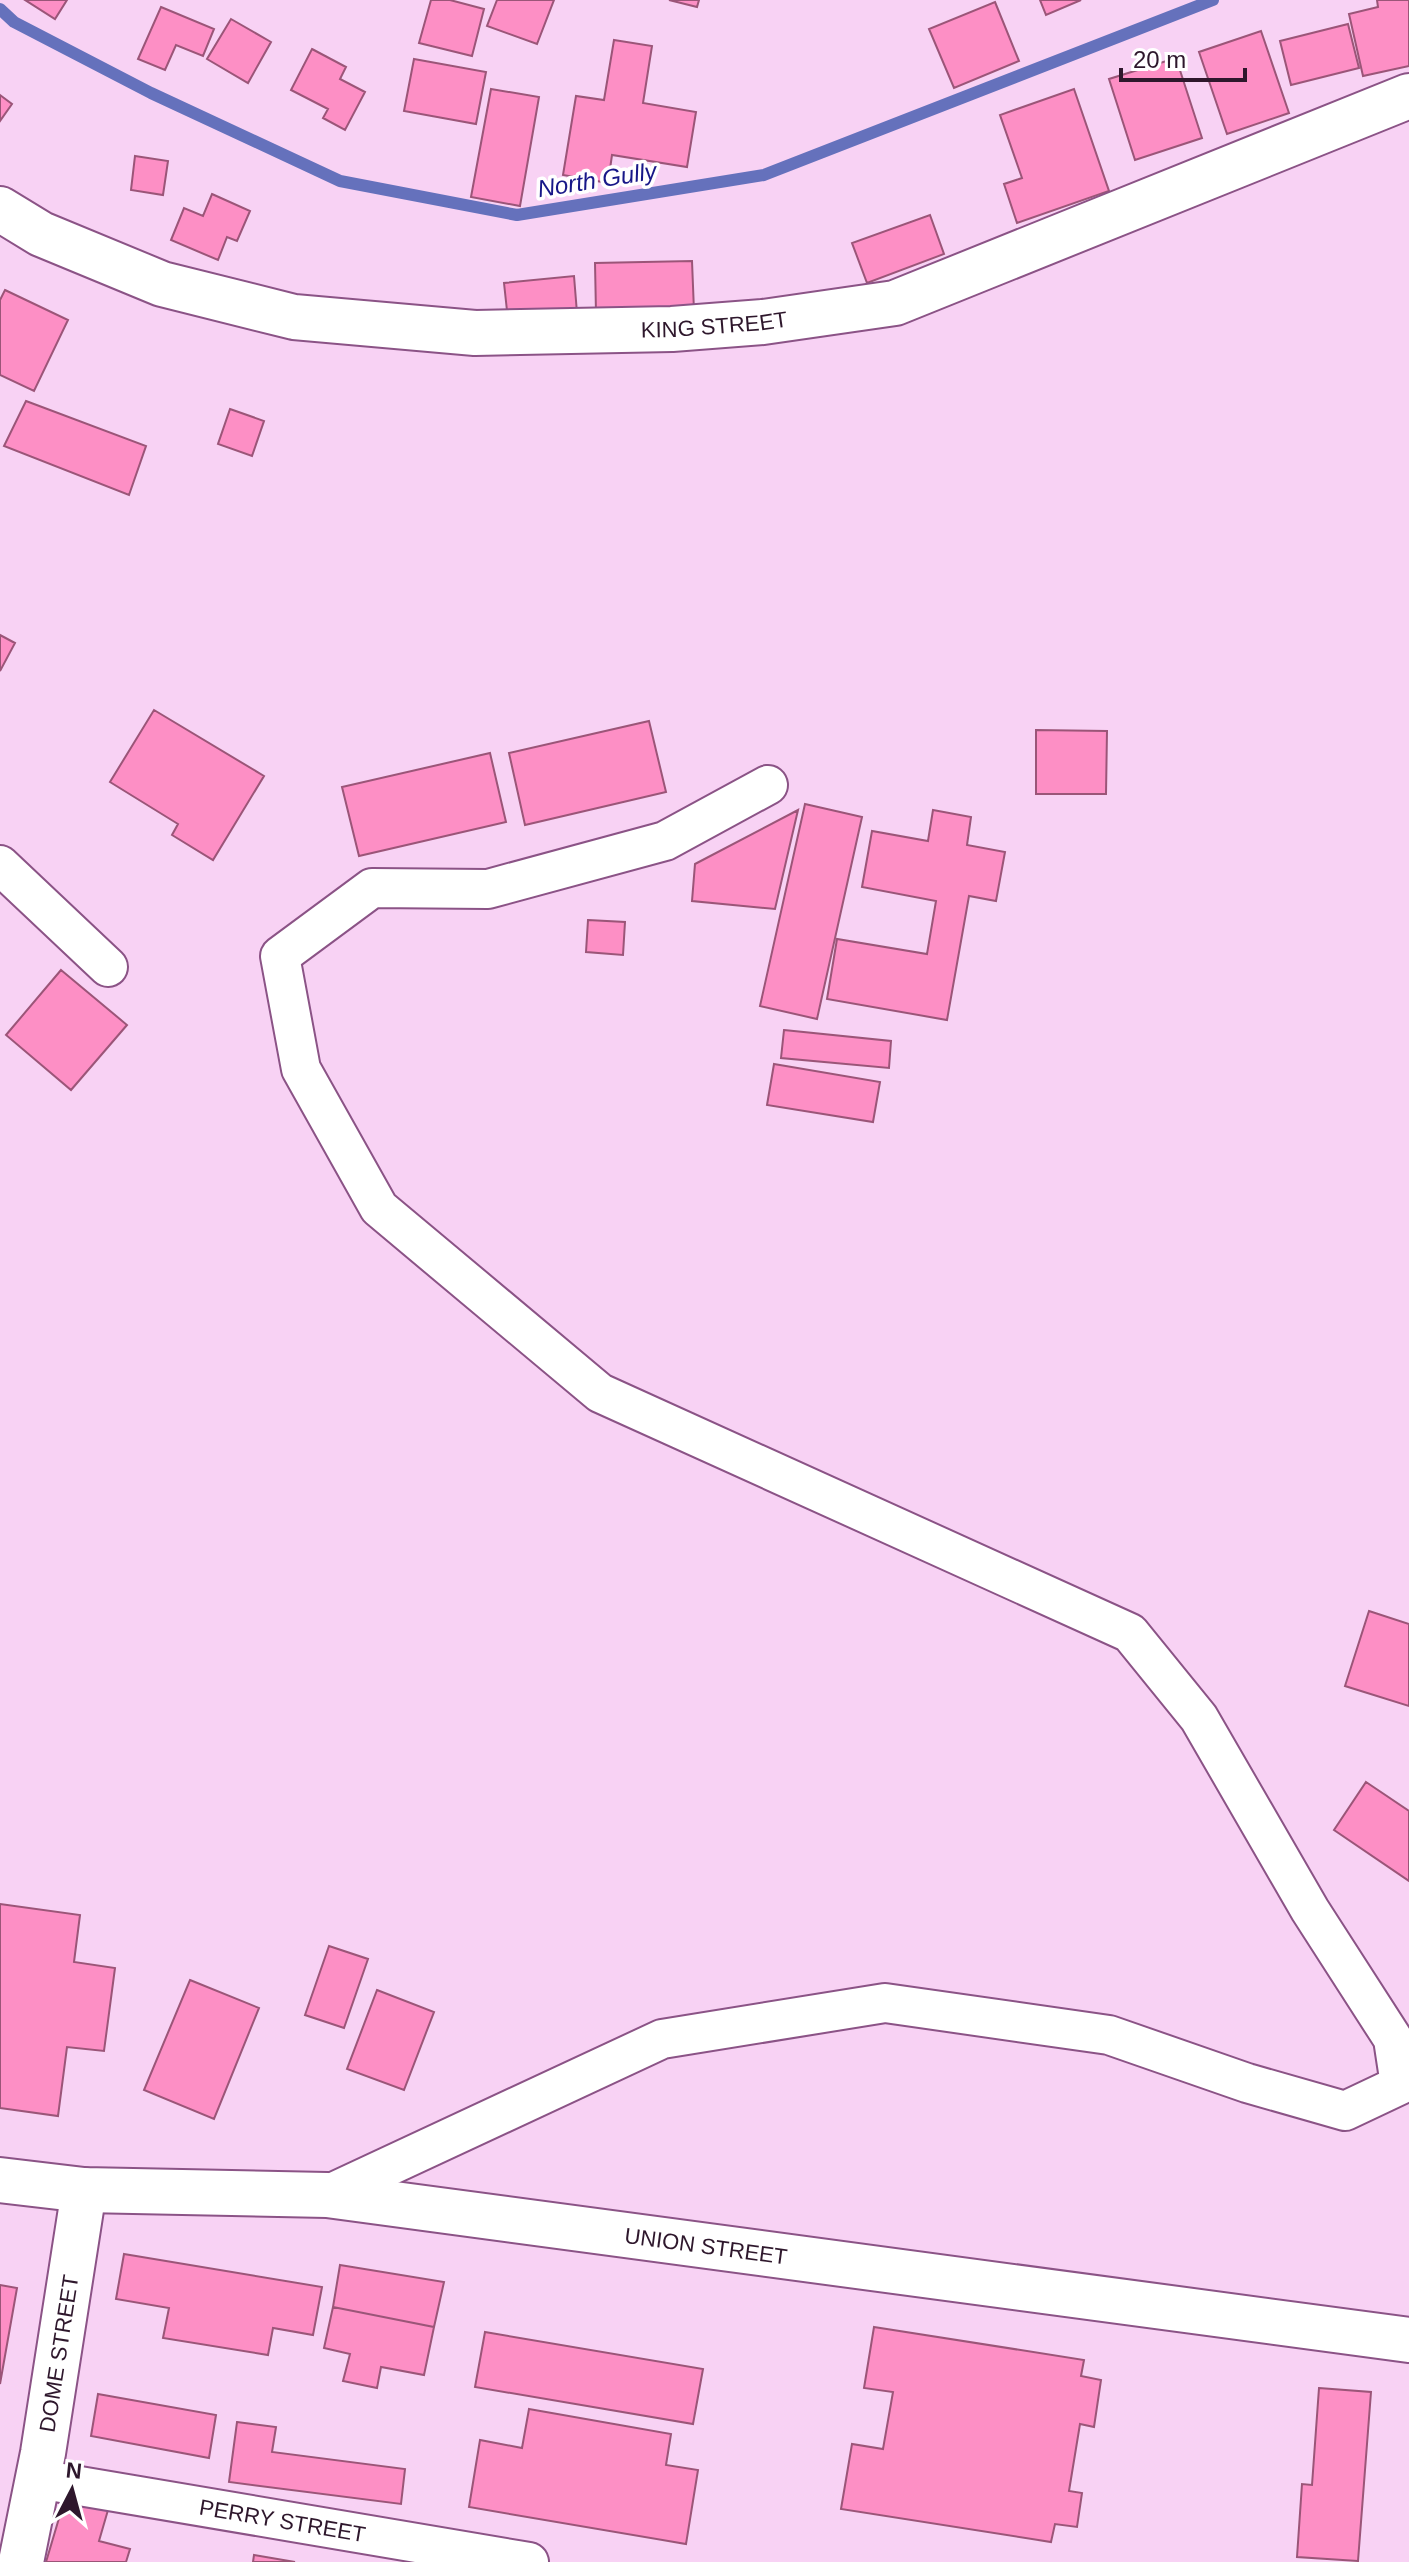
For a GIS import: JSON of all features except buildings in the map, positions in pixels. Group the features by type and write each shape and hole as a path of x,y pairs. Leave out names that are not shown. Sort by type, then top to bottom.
{"street":[{"name":"KING STREET","path":"0,209 41,234 162,284 294,317 475,333 658,329 763,322 895,303 1409,96"},
{"path":"327,2195 662,2039 885,2003 1109,2035 1247,2083 1345,2111 1400,2085 1393,2039 1310,1910 1199,1718 1130,1633 600,1393 379,1208 301,1069 280,956 372,888 488,889 665,841 768,785"},
{"path":"0,865 108,967"},
{"name":"UNION STREET","path":"0,2180 84,2190 327,2195 1409,2340"},
{"name":"DOME STREET","path":"21,2562 38,2479 84,2190"},
{"name":"PERRY STREET","path":"38,2479 529,2562"}],"waterway":[{"name":"North Gully","path":"0,9 14,22 151,93 340,181 517,215 764,175 1213,0"}]}
